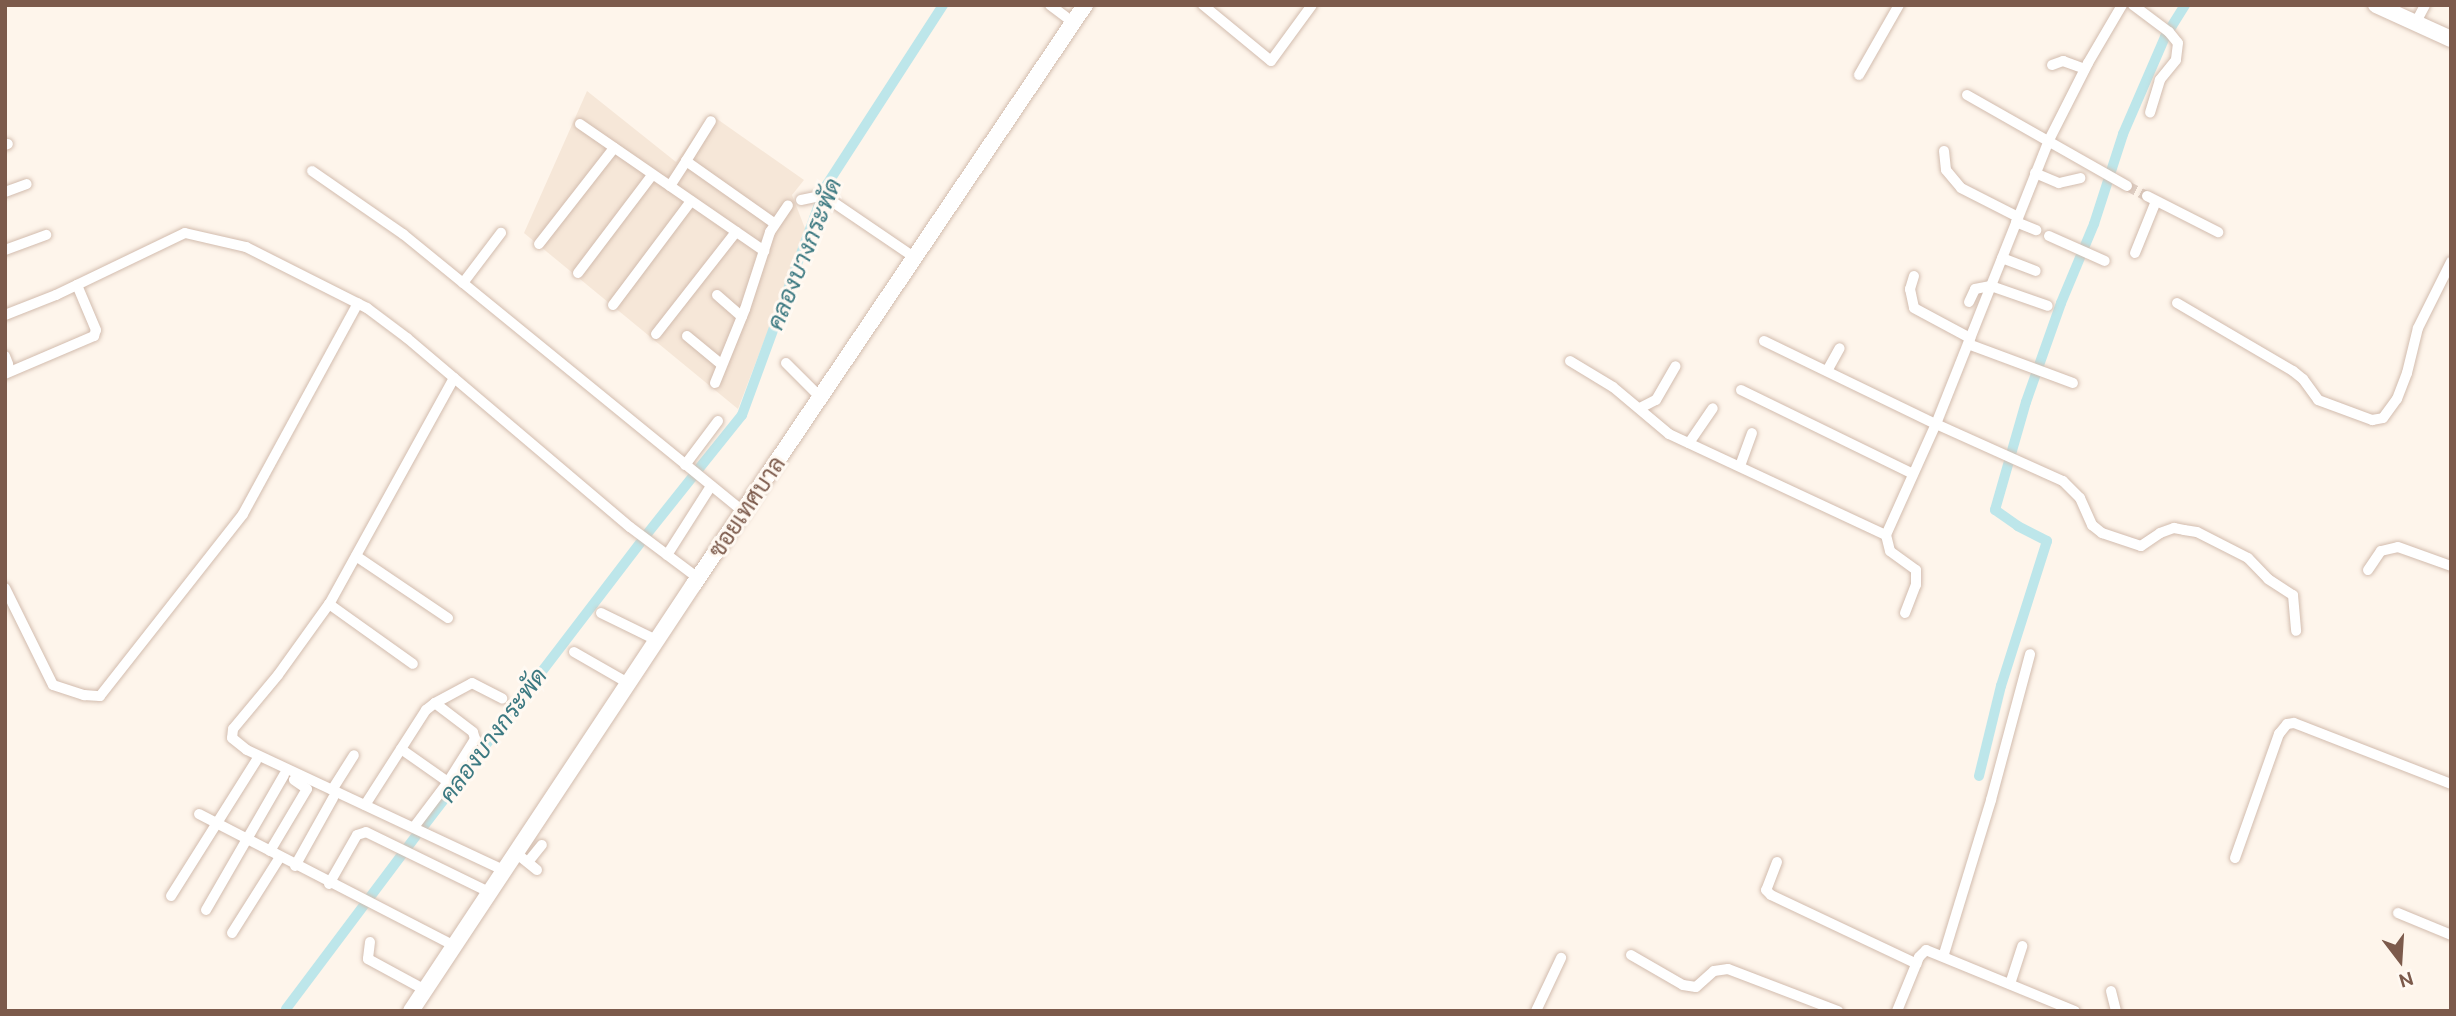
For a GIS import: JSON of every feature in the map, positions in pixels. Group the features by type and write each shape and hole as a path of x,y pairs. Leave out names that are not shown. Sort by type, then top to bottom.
{"street":[{"path":"1050,5 1074,23"},
{"name":"ซอยเทศบาล","path":"411,1011 505,871 527,862 628,683 1085,5"},
{"path":"1203,5 1271,61 1312,5"},
{"path":"1214,15 1222,5"},
{"path":"1858,75 1899,5"},
{"path":"1905,613 1916,585 1916,570 1890,551 1886,535 1936,424 2048,142 2085,69 2122,5"},
{"path":"2133,5 2172,34 2178,43 2176,60 2160,80 2150,113"},
{"path":"2376,5 2451,39"},
{"path":"2415,24 2425,5"},
{"path":"2052,65 2063,61 2085,69"},
{"path":"1967,95 2118,181"},
{"path":"670,186 711,121"},
{"path":"580,124 764,251"},
{"path":"539,244 614,148"},
{"path":"1944,151 1945,170 1961,188 2036,230"},
{"path":"686,161 774,223"},
{"path":"312,171 402,234 744,512"},
{"path":"2035,173 2059,183 2080,178"},
{"path":"578,273 652,175"},
{"path":"5,192 27,184"},
{"path":"801,200 825,198 914,257"},
{"path":"2134,253 2152,199 2218,232"},
{"path":"614,305 691,201"},
{"path":"715,383 742,317 774,223 788,205"},
{"path":"656,334 736,232"},
{"path":"5,315 77,285 185,233 246,247 358,303 407,338 629,527 698,578"},
{"path":"463,283 501,233"},
{"path":"5,250 46,235"},
{"path":"2049,236 2105,261"},
{"path":"2002,258 2036,271"},
{"path":"2177,303 2293,371 2318,400 2372,420 2382,418 2397,399 2407,373 2418,328 2451,262"},
{"path":"1914,276 1910,289 1914,308 1969,341 2034,370 2073,383"},
{"path":"6,364 94,336 96,330 77,285"},
{"path":"1969,302 1975,289 1991,286 2048,306"},
{"path":"717,295 742,317"},
{"path":"5,588 54,685 84,695 100,696 243,514 358,303"},
{"path":"687,336 722,365"},
{"path":"1764,341 1936,424 2063,481 2080,498 2092,525 2120,540 2141,546 2160,533 2184,530 2197,532 2248,558 2268,579 2293,595 2296,631"},
{"path":"1827,371 1840,348"},
{"path":"1570,361 1613,387 1658,426 1886,535"},
{"path":"786,363 821,398"},
{"path":"1640,408 1656,400 1676,366"},
{"path":"454,378 329,604 278,675 233,729 232,738 247,750 329,794 414,827 505,871"},
{"path":"1741,390 1913,474"},
{"path":"1689,443 1713,408"},
{"path":"685,465 718,421"},
{"path":"1740,466 1752,433"},
{"path":"667,555 711,486"},
{"path":"2368,570 2381,551 2398,547 2451,566"},
{"path":"356,556 447,618"},
{"path":"329,604 413,664"},
{"path":"601,613 656,640"},
{"path":"574,652 628,683"},
{"path":"1897,1011 1917,964 1934,952 1991,800 2030,654"},
{"path":"359,807 426,710 435,703 472,683 502,698"},
{"path":"414,827 448,782 475,738 473,732 435,703"},
{"path":"2235,858 2279,734 2287,724 2294,723 2451,784"},
{"path":"401,749 448,782"},
{"path":"232,933 307,789 234,750"},
{"path":"295,866 329,794 354,755"},
{"path":"171,896 256,761"},
{"path":"206,910 284,775"},
{"path":"199,814 329,884 455,946"},
{"path":"329,884 360,832 491,892"},
{"path":"527,862 542,845"},
{"path":"1777,862 1767,883 1766,890 1771,895 1917,964"},
{"path":"2398,913 2451,935"},
{"path":"370,942 368,959 425,990"},
{"path":"2010,984 2022,946"},
{"path":"1934,952 2075,1011"},
{"path":"1631,955 1683,985 1696,988 1714,971 1728,969 1838,1011"},
{"path":"1536,1011 1561,958"},
{"path":"2111,991 2116,1011"}],"shaded area":[{"path":"587,91 676,162 710,114 804,180 792,195 806,231 738,409 524,233"}],"waterway":[{"name":"คลองบางกระพัด","path":"697,471 742,415 826,186 943,5"},
{"path":"1979,776 2001,686 2047,541 1995,510 2026,402 2061,303 2094,224 2123,134 2165,37 2185,5"},
{"name":"คลองบางกระพัด","path":"647,534 694,475"},
{"name":"คลองบางกระพัด","path":"423,827 640,543"},
{"name":"คลองบางกระพัด","path":"286,1009 416,836"}],"tunnel":[{"path":"2127,186 2147,196"}]}
